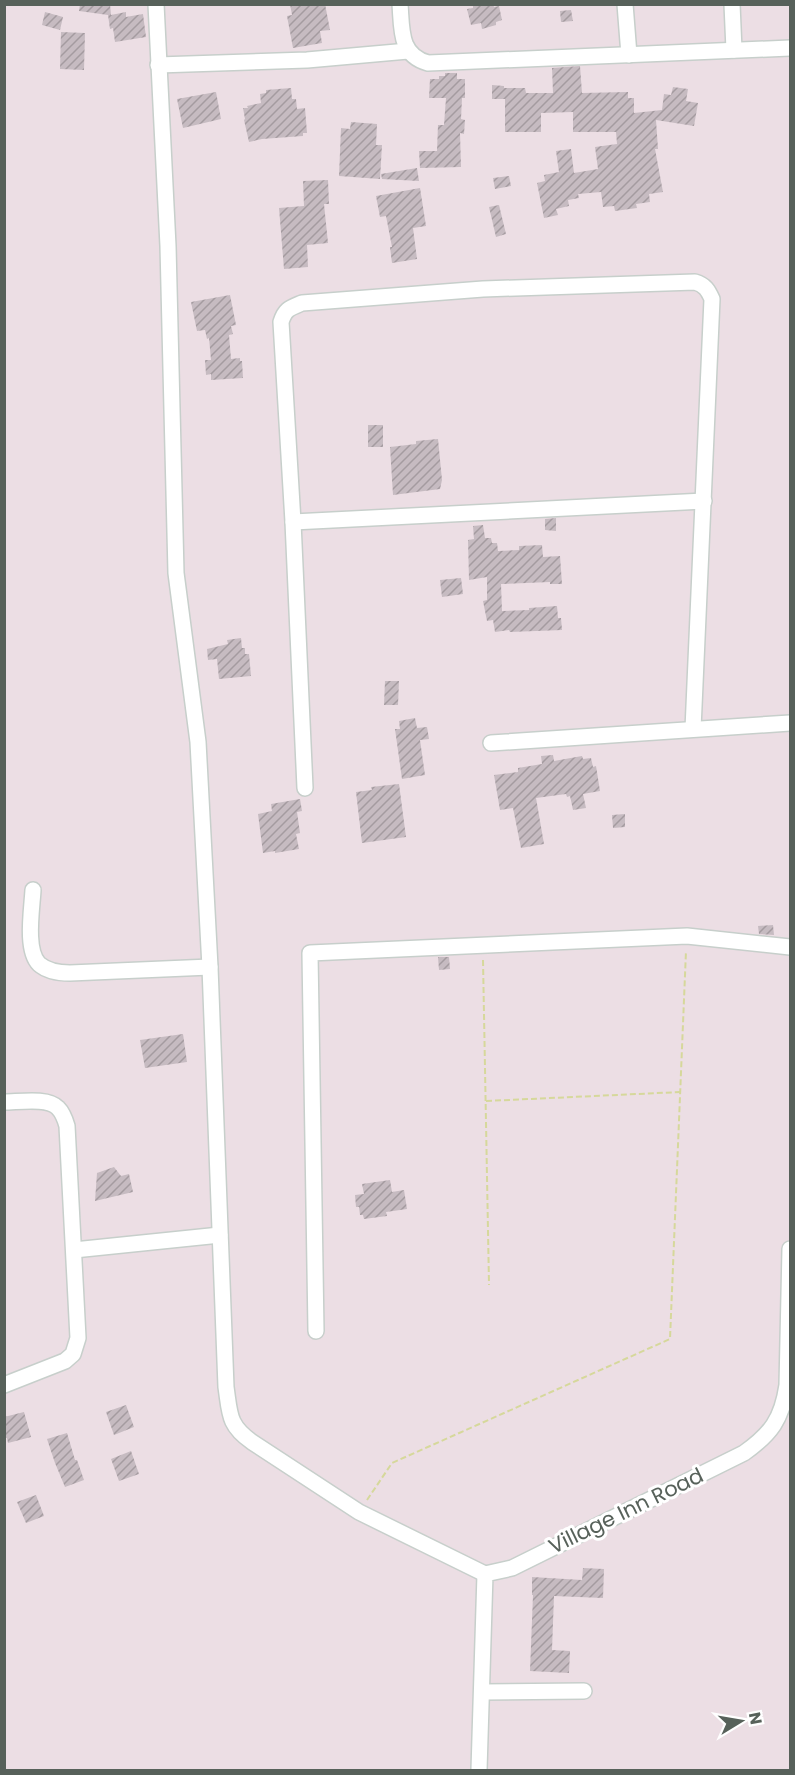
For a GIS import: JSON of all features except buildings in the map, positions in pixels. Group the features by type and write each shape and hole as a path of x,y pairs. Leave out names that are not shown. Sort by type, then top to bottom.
{"street":[{"path":"156,4 168,246 176,573 198,742 210,967 226,1387 229,1407 239,1433 359,1512 486,1574 479,1770"},
{"path":"400,4 404,40 408,51 418,60 428,63 790,48"},
{"path":"625,4 629,55"},
{"path":"732,4 734,50"},
{"path":"158,65 307,60 408,51"},
{"path":"304,788 293,522 280,322 283,314 302,303 483,289 695,282 709,290 712,299 693,729"},
{"path":"293,522 704,501"},
{"path":"491,743 790,723"},
{"path":"33,891 31,928 33,956 40,965 49,969 70,974 210,967"},
{"path":"316,1331 310,953 687,936 790,947"},
{"path":"4,1102 45,1101 57,1106 67,1126 78,1338 73,1354 65,1361 4,1385"},
{"path":"74,1250 220,1235"},
{"name":"Village Inn Road","path":"486,1574 512,1568 744,1453 762,1440 780,1416 785,1403 790,1249"},
{"path":"482,1692 584,1691"}],"path":[{"path":"359,1512 392,1463 670,1339 687,936"},
{"path":"483,945 489,1285"},
{"path":"486,1101 680,1092"}]}
